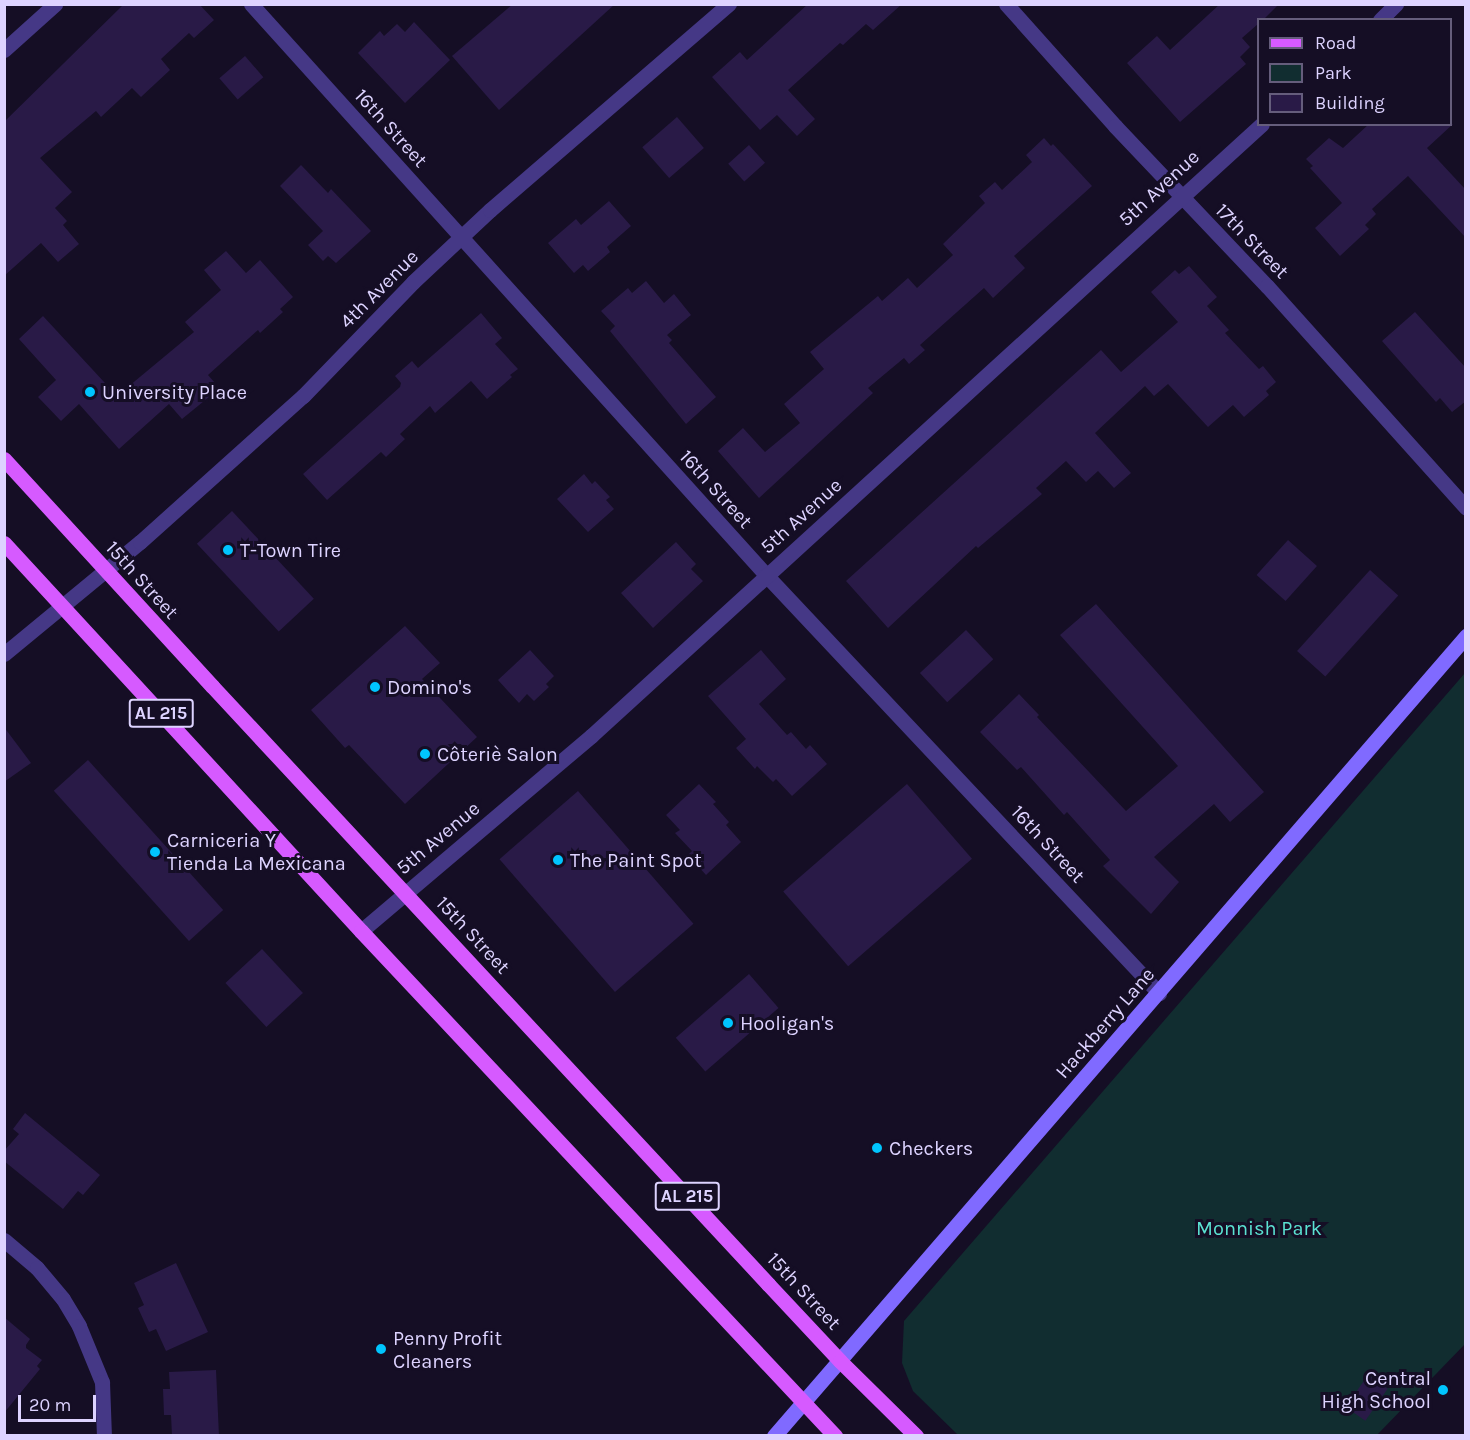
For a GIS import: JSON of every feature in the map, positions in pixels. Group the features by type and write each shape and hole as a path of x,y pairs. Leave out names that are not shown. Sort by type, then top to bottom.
{"main road":[{"name":"15th Street","path":"4,459 106,572 840,1361 916,1436"},
{"name":"AL 215","path":"4,543 361,931 802,1404 835,1436"},
{"name":"Hackberry Lane","path":"774,1436 1466,636"}],"street":[{"path":"4,50 56,4"},
{"name":"16th Street","path":"251,4 766,575 1159,993"},
{"name":"4th Avenue","path":"4,654 106,572 303,396 413,282 463,238 490,210 729,4"},
{"name":"17th Street","path":"1006,4 1181,196 1268,286 1466,508"},
{"path":"1382,18 1396,4"},
{"name":"5th Avenue","path":"361,931 591,736 1260,126"},
{"path":"4,1240 37,1268 63,1299 79,1326 102,1382 104,1436"}],"green space":[{"name":"Monnish Park","path":"1465,673 1465,1344 1376,1436 958,1435 913,1391 902,1363 904,1321"}],"building":[{"path":"124,4 199,4 214,20 194,38 189,33 161,59 170,70 141,97 132,88 101,117 96,111 40,158 72,192 55,208 67,221 63,225 79,244 58,262 41,243 4,276 4,122"},
{"path":"513,4 615,4 499,110 452,56"},
{"path":"808,4 902,4 873,30 866,24 843,45 840,43 788,90 815,119 797,136 777,115 760,130 712,77 740,52 747,60"},
{"path":"1220,4 1279,4 1265,18 1257,18 1257,25 1242,38 1250,47 1240,57 1246,64 1180,122 1127,63 1157,36 1170,50"},
{"path":"414,22 450,60 405,103 358,53 380,31 384,36 397,24 405,32"},
{"path":"245,56 263,77 238,99 219,78"},
{"path":"677,117 704,148 669,178 642,147"},
{"path":"1367,126 1451,126 1427,148 1466,190 1466,238 1408,176 1372,209 1376,214 1365,225 1369,229 1340,256 1315,228 1342,203 1310,168 1313,166 1306,159 1329,138 1343,148"},
{"path":"1044,138 1051,146 1053,144 1092,186 1014,256 1025,268 993,298 984,288 920,345 925,350 909,364 904,358 868,388 873,393 759,498 718,451 743,428 765,452 800,423 784,404 824,369 810,352 878,296 882,301 908,278 917,288 953,255 943,244 985,203 979,196 995,182 1002,190 1032,162 1026,155"},
{"path":"749,145 765,163 744,182 728,164"},
{"path":"301,165 328,193 331,189 371,231 336,263 328,256 323,261 308,245 323,231 280,186"},
{"path":"609,201 631,226 607,247 610,252 588,271 583,265 574,273 548,243 576,219 581,225"},
{"path":"226,251 246,273 260,260 293,297 280,309 283,312 260,333 258,330 208,375 215,383 205,392 209,397 182,419 169,404 119,449 79,404 61,421 38,397 56,380 19,339 43,316 117,396 194,332 185,322 221,290 204,270"},
{"path":"1189,266 1217,297 1207,306 1229,330 1225,333 1259,369 1263,366 1276,382 1266,391 1269,395 1244,417 1233,405 1208,427 1168,384 1154,396 1145,386 1095,433 1131,473 1114,488 1098,471 1086,482 1066,461 1036,488 1042,494 978,548 976,546 888,628 846,581 1101,350 1121,372 1178,322 1151,292 1175,270 1179,274"},
{"path":"646,281 664,303 674,294 691,315 667,335 672,340 669,343 716,397 686,424 610,331 615,326 601,311 628,288 632,293"},
{"path":"1415,312 1466,368 1466,401 1452,412 1440,398 1436,402 1382,341"},
{"path":"481,313 502,338 495,344 518,369 510,375 512,377 487,399 471,381 435,413 430,406 400,434 405,439 386,457 381,452 327,500 303,474 400,387 401,383 395,376 412,361 418,368"},
{"path":"584,474 592,484 595,481 610,497 606,500 614,509 588,532 557,499"},
{"path":"232,511 314,599 279,631 197,544"},
{"path":"1288,540 1317,566 1286,601 1257,575"},
{"path":"676,542 696,564 691,569 703,581 653,628 621,593"},
{"path":"1370,570 1398,595 1325,676 1297,651"},
{"path":"1096,604 1264,792 1230,822 1214,804 1154,857 1179,882 1151,914 1103,866 1110,860 1067,812 1064,815 1021,767 1017,770 980,732 1019,694 1039,715 1037,717 1126,811 1178,766 1060,635"},
{"path":"405,626 440,663 422,679 477,737 405,804 349,745 345,748 311,710"},
{"path":"966,630 993,659 947,702 920,673"},
{"path":"530,650 554,676 546,684 549,687 534,701 527,694 519,703 498,680"},
{"path":"761,650 786,679 759,704 787,735 791,732 806,749 810,745 827,764 792,796 776,779 773,782 757,766 755,769 736,748 746,739 708,696"},
{"path":"4,727 31,763 4,782"},
{"path":"88,760 223,910 189,941 54,791"},
{"path":"699,784 716,802 713,804 729,822 726,825 741,842 706,875 688,855 692,851 675,833 680,830 666,815"},
{"path":"907,784 972,859 848,966 783,892"},
{"path":"578,791 693,924 615,992 500,859"},
{"path":"262,949 303,993 266,1027 225,983"},
{"name":"Hooligan's","path":"749,974 779,1008 705,1072 676,1038"},
{"path":"25,1113 100,1175 83,1195 78,1191 63,1209 4,1161 4,1151 19,1134 13,1129"},
{"path":"176,1263 208,1332 166,1351 156,1329 149,1332 138,1308 144,1305 134,1283"},
{"path":"4,1317 30,1339 26,1348 42,1360 37,1366 40,1369 4,1413"},
{"path":"216,1370 219,1436 172,1436 171,1415 164,1415 163,1389 170,1389 169,1372"},
{"path":"1368,1375 1388,1389 1365,1421 1346,1407"}],"place":[{"name":"University Place","path":"90,392"},
{"name":"T-Town Tire","path":"228,550"},
{"name":"Domino's","path":"375,687"},
{"name":"Côteriè Salon","path":"425,754"},
{"name":"Carniceria Y Tienda La Mexicana","path":"155,852"},
{"name":"The Paint Spot","path":"558,860"},
{"name":"Hooligan's","path":"728,1023"},
{"name":"Checkers","path":"877,1148"},
{"name":"Penny Profit Cleaners","path":"381,1349"},
{"name":"Central High School","path":"1443,1390"}]}
